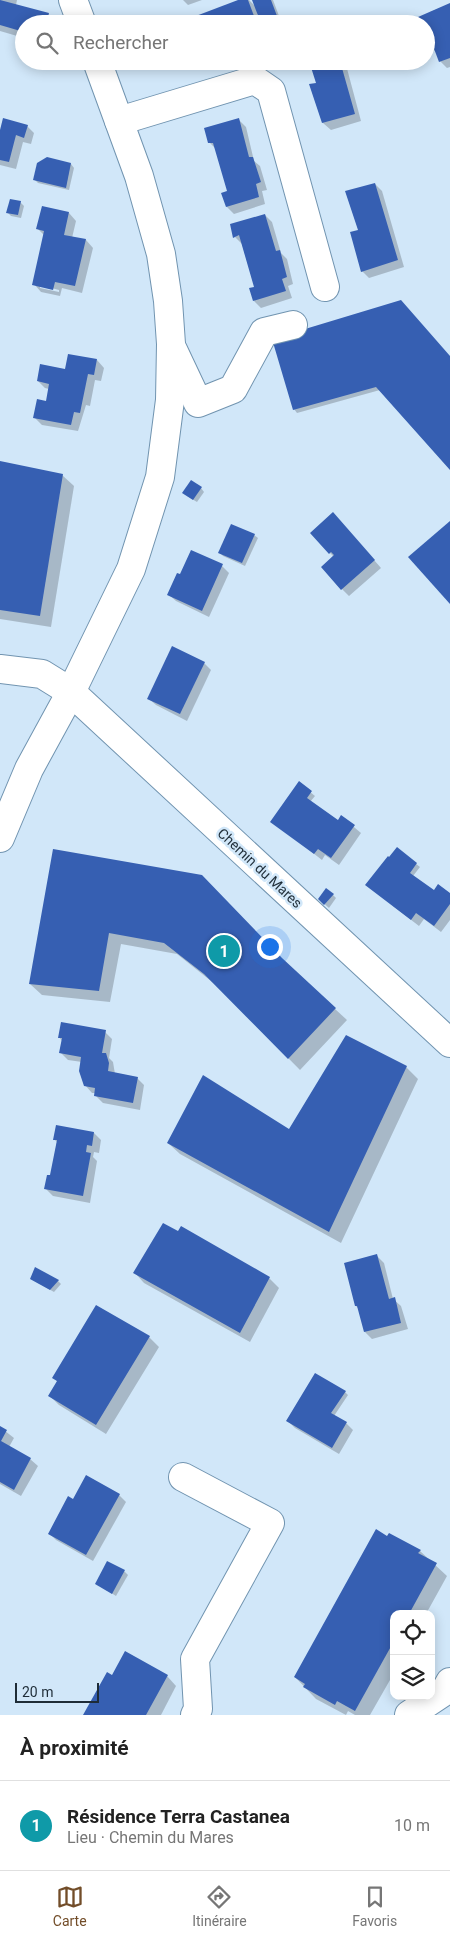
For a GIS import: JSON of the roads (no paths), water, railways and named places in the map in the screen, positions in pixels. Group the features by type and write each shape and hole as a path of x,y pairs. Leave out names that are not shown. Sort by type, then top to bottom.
{"street":[{"path":"73,0 79,15"},
{"path":"0,838 29,769 71,692 130,569 160,477 170,400 171,344 168,301 161,254 139,176 100,70"},
{"path":"119,121 256,80 270,91 325,287"},
{"path":"171,344 198,403 233,389 264,332 293,325"},
{"name":"Chemin du Mares","path":"0,669 42,674 71,692 450,1044"},
{"path":"183,1477 270,1523 195,1659 198,1709 195,1715"},
{"path":"409,1715 445,1691 450,1682"}],"place":[{"name":"Résidence Terra Castanea","path":"224,951"}]}
